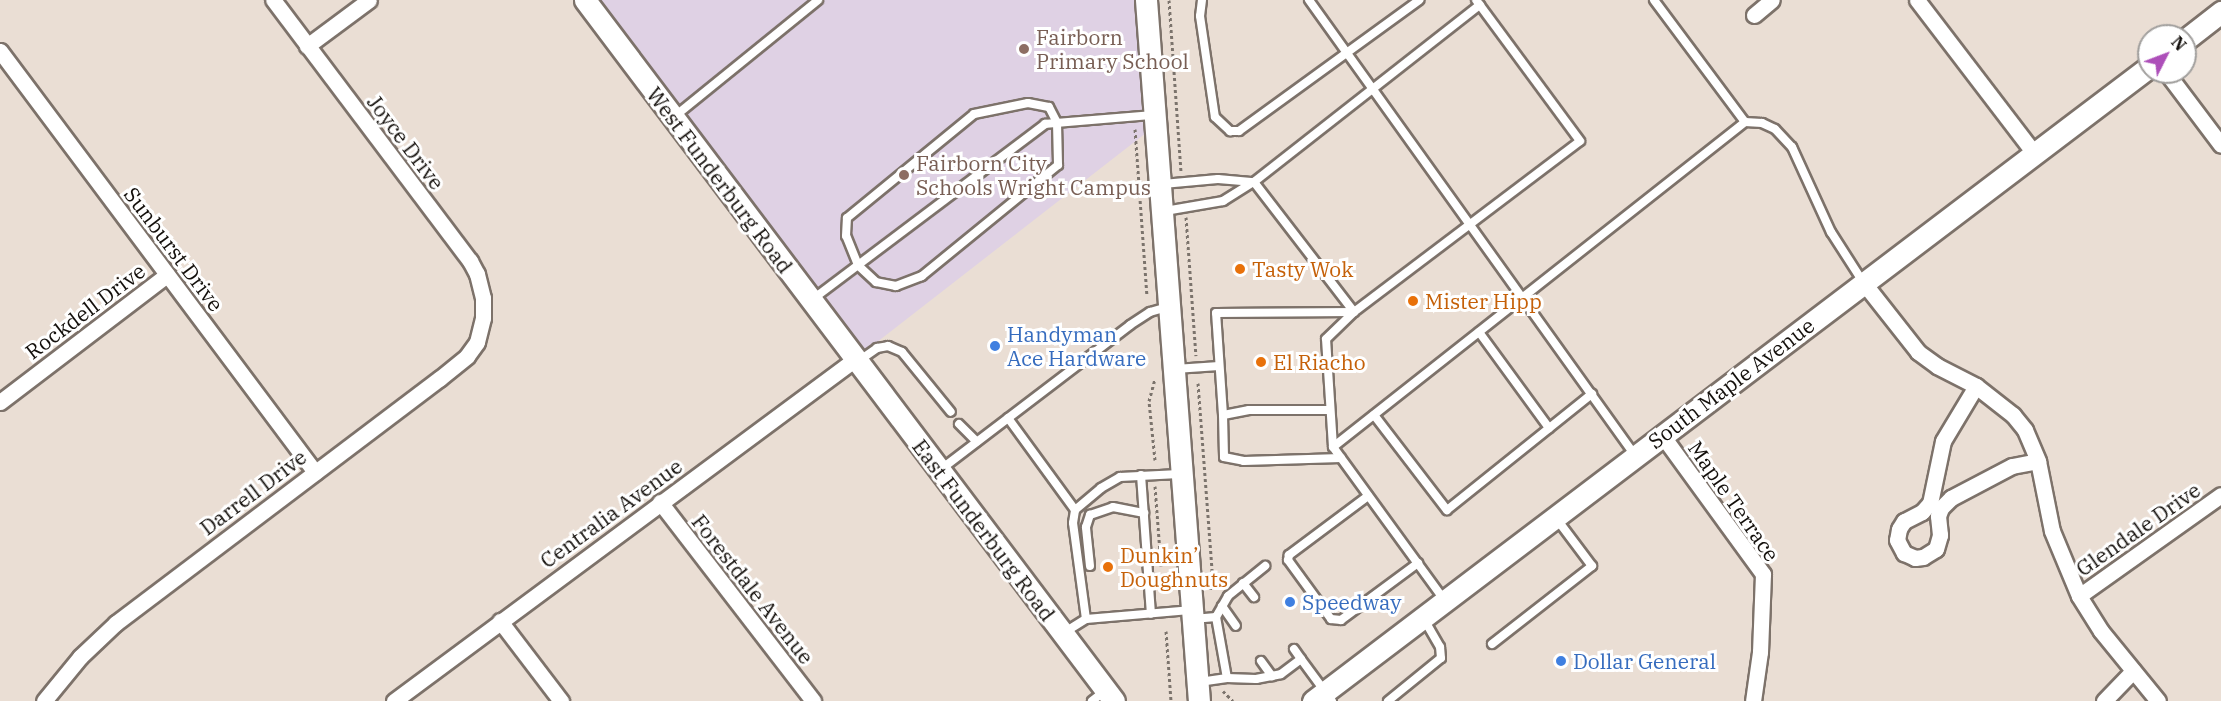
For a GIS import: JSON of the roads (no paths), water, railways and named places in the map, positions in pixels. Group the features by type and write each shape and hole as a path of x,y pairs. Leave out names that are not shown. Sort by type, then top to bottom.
{"main road":[{"name":"West Funderburg Road","path":"585,0 855,361"},
{"path":"1146,0 1168,307 1164,369 1181,474 1199,701"},
{"path":"2197,31 2221,12"},
{"name":"South Maple Avenue","path":"1304,701 1324,698 1662,435 2137,76"},
{"name":"East Funderburg Road","path":"855,361 1063,634 1104,697"},
{"path":"1194,653 1214,691"}],"street":[{"name":"Joyce Drive","path":"273,0 470,261 481,287 483,318"},
{"path":"307,46 369,0"},
{"path":"1754,15 1772,0"},
{"path":"1917,0 2034,153"},
{"name":"Sunburst Drive","path":"0,51 315,472"},
{"path":"2175,84 2221,145"},
{"name":"Rockdell Drive","path":"0,402 167,275"},
{"path":"1863,282 1918,352 1937,366 1976,386 2013,415 2025,430 2038,461 2052,531 2079,596 2101,631 2158,701"},
{"name":"Darrell Drive","path":"44,701 80,657 116,623 467,356 477,342 483,318"},
{"name":"Centralia Avenue","path":"394,701 660,502 855,361"},
{"path":"1976,386 1943,441 1936,506 2012,466 2038,461"},
{"name":"Maple Terrace","path":"1662,435 1763,574 1760,652 1753,701"},
{"name":"Glendale Drive","path":"2079,596 2221,495"},
{"name":"Forestdale Avenue","path":"660,502 813,701"},
{"path":"500,621 561,701"},
{"path":"2104,701 2133,671"}],"lane":[{"path":"673,118 818,0"},
{"path":"1202,0 1200,16 1210,100 1215,117 1230,131 1239,131 1248,127 1419,0"},
{"path":"1309,0 1524,297 1635,456"},
{"path":"1654,0 1745,122"},
{"path":"1160,212 1223,201 1254,182 1478,3 1580,141 1354,312 1326,339 1333,447 1446,602"},
{"path":"1028,103 1049,107 1057,123 1058,165 922,276 896,286 876,282 858,265 846,236 847,218 974,114 1028,103"},
{"path":"810,302 1045,124 1154,115"},
{"path":"1333,447 1745,122 1762,123 1775,129 1792,147 1831,232 1863,282"},
{"path":"1158,184 1218,179 1254,182 1354,312"},
{"path":"938,471 1130,325 1150,312 1168,307"},
{"path":"1341,458 1244,461 1224,457 1216,313 1354,312"},
{"path":"1479,332 1549,428"},
{"path":"855,361 878,348 888,346 902,352 951,412"},
{"path":"1164,369 1219,366"},
{"path":"1374,415 1447,510 1592,394"},
{"path":"1222,415 1249,410 1330,410"},
{"path":"1008,418 1075,510"},
{"path":"959,424 976,442"},
{"path":"1086,619 1073,523 1075,510 1120,477 1181,474"},
{"path":"1141,475 1151,614"},
{"path":"1368,496 1289,555 1288,560 1331,620 1341,620 1418,563"},
{"path":"1090,566 1086,528 1090,515 1113,507 1143,513"},
{"path":"1492,644 1592,566 1555,517"},
{"path":"1227,678 1216,617 1228,596 1265,566"},
{"path":"1243,584 1254,597"},
{"path":"1222,606 1236,626"},
{"path":"1063,634 1086,619 1151,614 1192,614 1216,617"},
{"path":"1388,701 1441,658 1440,647 1424,619"},
{"path":"1294,649 1324,698"},
{"path":"1214,691 1227,678 1256,680 1281,674 1301,659"},
{"path":"1260,661 1272,676"}],"place":[{"name":"Fairborn Primary School","path":"1024,49"},
{"name":"Fairborn City Schools Wright Campus","path":"904,175"},
{"name":"Tasty Wok","path":"1240,269"},
{"name":"Mister Hipp","path":"1413,301"},
{"name":"Handyman Ace Hardware","path":"995,346"},
{"name":"El Riacho","path":"1261,362"},
{"name":"Dunkin’ Doughnuts","path":"1108,567"},
{"name":"Speedway","path":"1290,602"},
{"name":"Dollar General","path":"1561,661"}]}
